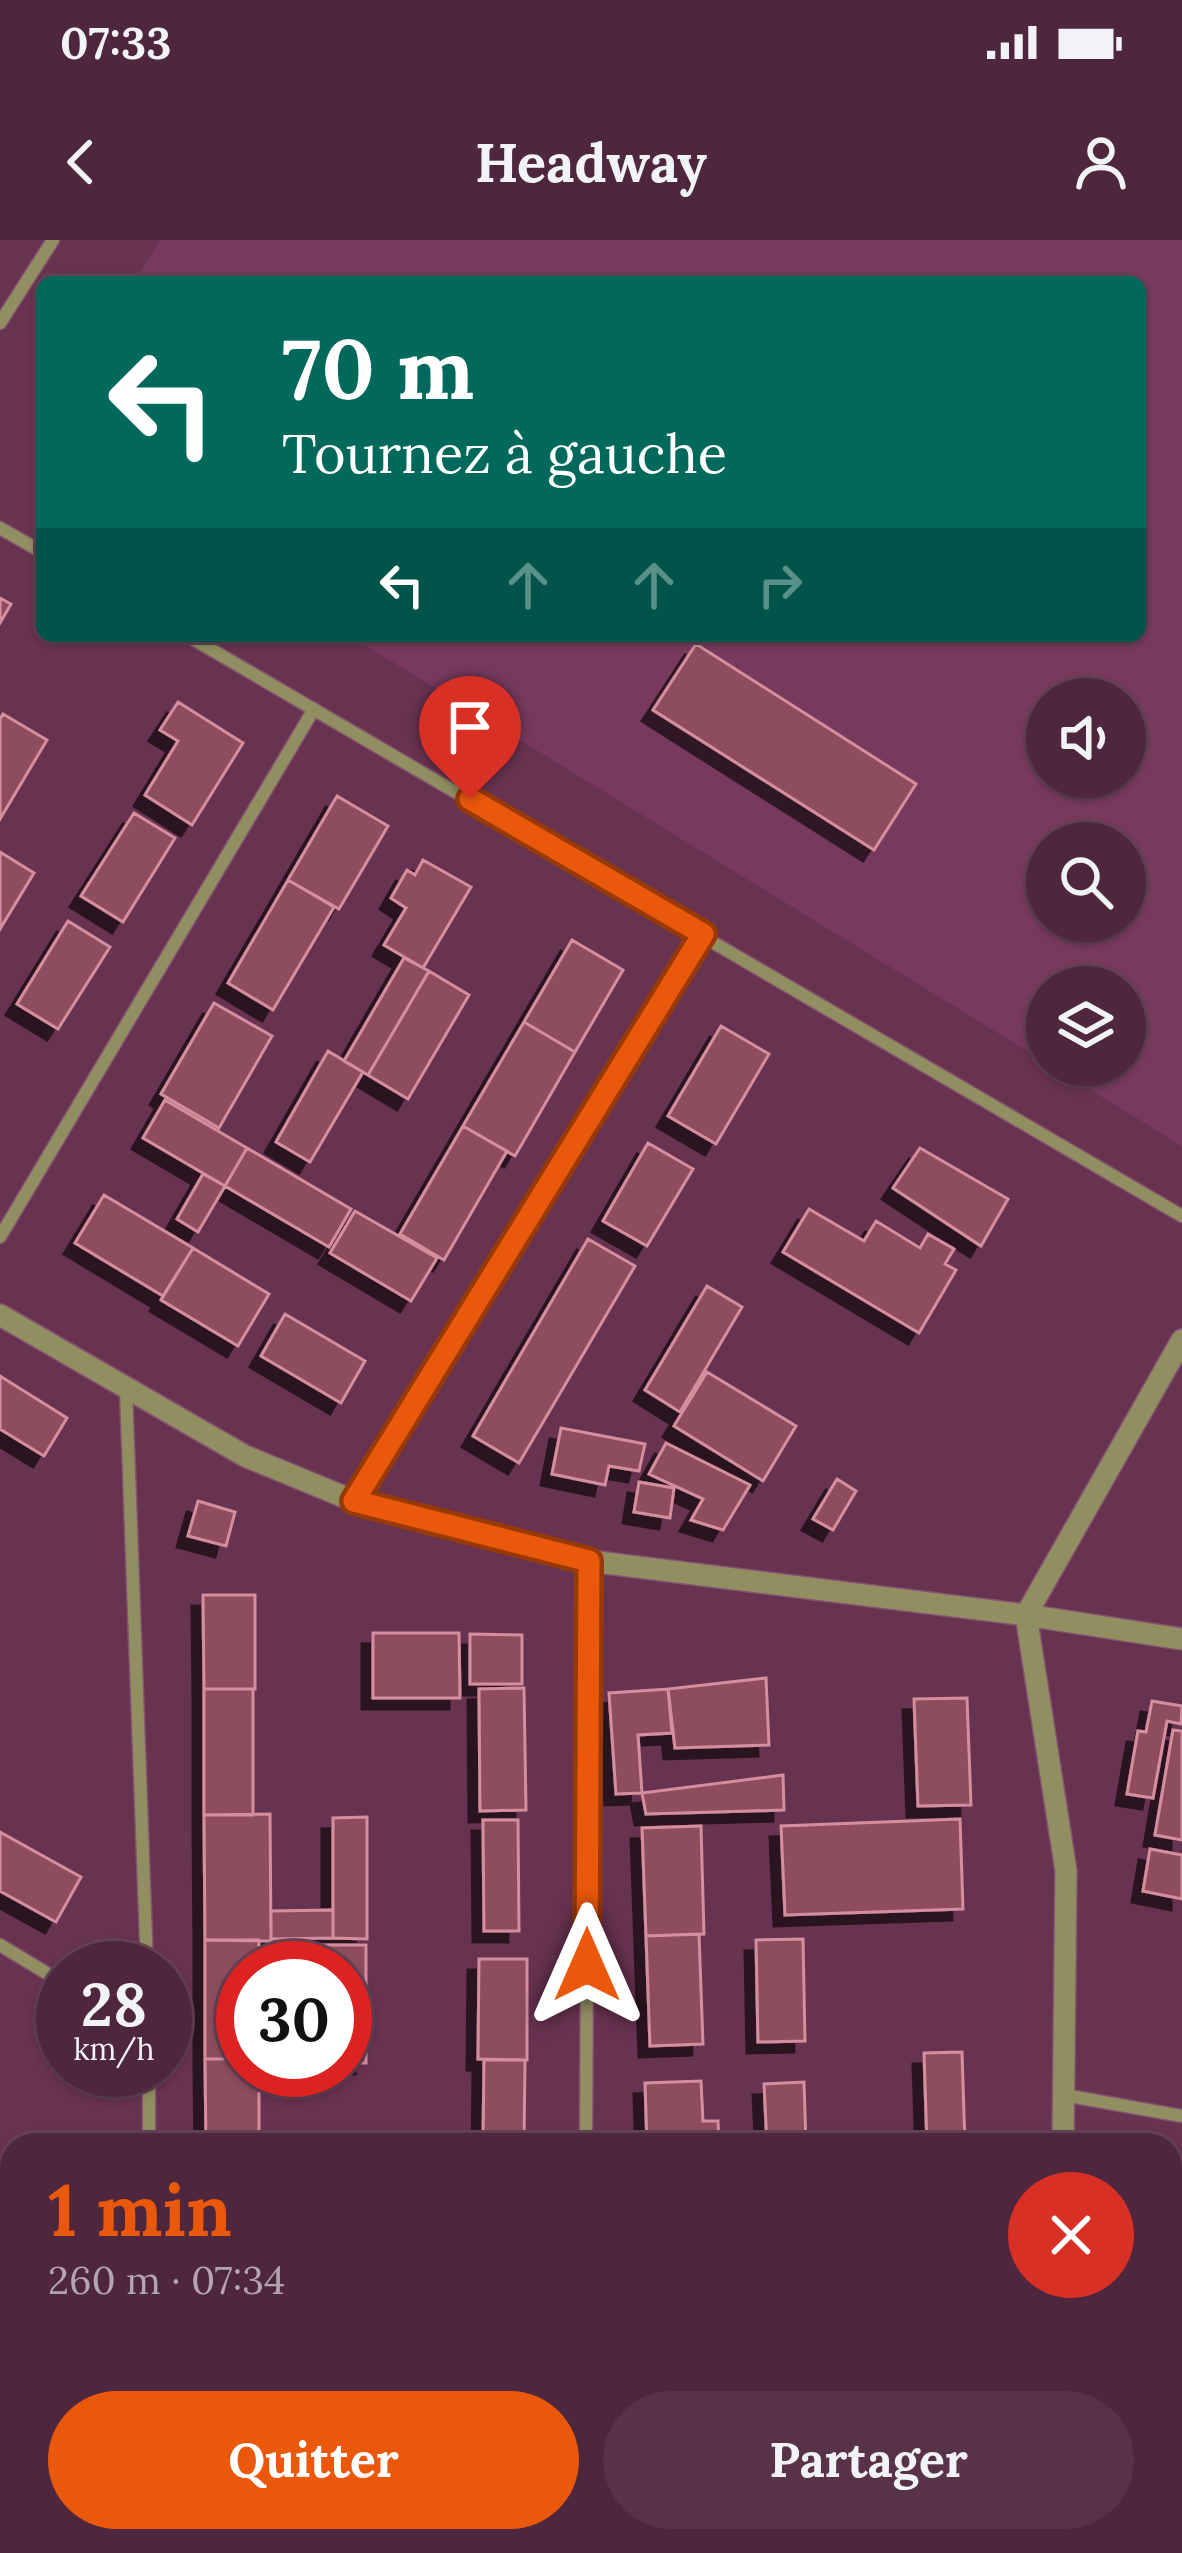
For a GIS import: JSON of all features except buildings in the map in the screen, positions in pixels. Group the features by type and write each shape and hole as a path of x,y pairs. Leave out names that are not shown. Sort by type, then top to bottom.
{"street":[{"path":"0,323 53,240"},
{"path":"0,527 36,548"},
{"path":"198,642 1182,1216"},
{"path":"0,1237 314,709"},
{"path":"354,1501 703,934"},
{"path":"0,1315 245,1456 354,1501 589,1561 1182,1639"},
{"path":"1063,2133 1066,1871 1026,1615 1182,1340"},
{"path":"126,1390 146,1941"},
{"path":"586,2133 589,1561"},
{"path":"0,1945 36,1967"},
{"path":"1064,2095 1182,2116"},
{"path":"149,2097 149,2133"}],"shaded area":[{"path":"160,240 1182,240 1182,1146 1084,1086 1146,1086 1146,966 1026,966 1026,1050 360,642 1146,642 1146,276 138,276"}],"route":[{"path":"470,799 703,934 354,1501 589,1561 587,1965"}]}
